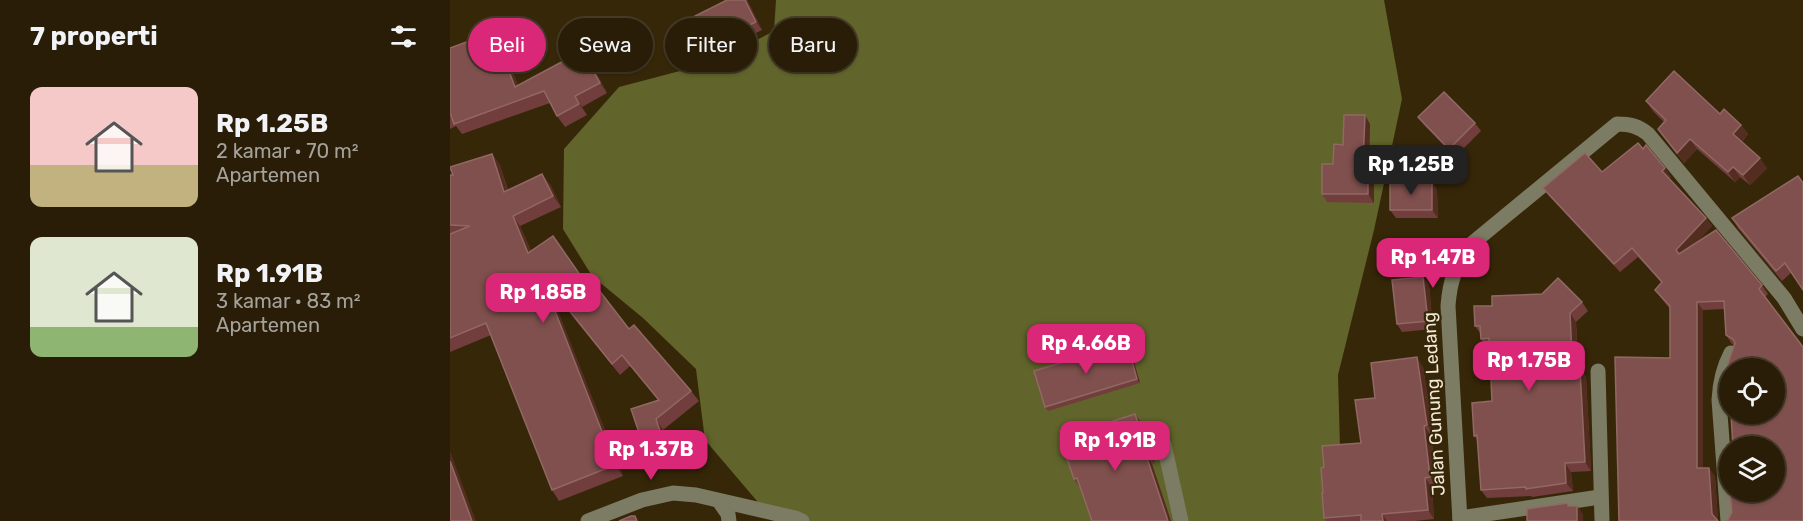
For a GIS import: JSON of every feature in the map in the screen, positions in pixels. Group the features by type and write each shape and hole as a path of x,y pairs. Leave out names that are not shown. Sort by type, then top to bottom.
{"street":[{"name":"Jalan Gunung Ledang","path":"1460,520 1448,306 1450,284 1455,270 1469,246 1617,124 1630,124 1648,134 1784,298 1803,329"},
{"path":"1728,521 1719,400 1720,381 1724,365 1731,352"},
{"path":"1598,370 1602,521"},
{"path":"1164,445 1181,521"},
{"path":"588,521 642,500 673,493 696,495 802,521"},
{"path":"1460,520 1600,496"},
{"path":"719,501 728,514 729,521"}],"green space":[{"path":"776,0 1384,0 1402,99 1374,230 1338,375 1342,521 774,521 705,440 696,369 643,318 592,276 563,229 564,149 619,87 676,72 757,72 757,40 769,34 769,72 857,72 857,18 775,18"}],"building":[{"path":"727,0 745,0 754,18 691,18"},
{"path":"468,41 468,72 509,72 515,87 558,64 558,72 594,72 600,83 575,96 579,104 557,116 544,91 454,124 450,115 450,48"},
{"path":"1674,71 1720,114 1724,109 1741,125 1733,134 1760,158 1743,175 1733,167 1728,172 1690,139 1677,153 1658,129 1666,120 1646,101"},
{"path":"1444,92 1475,123 1449,149 1418,117"},
{"path":"1344,115 1365,115 1363,164 1368,164 1368,194 1322,194 1322,164 1333,164 1334,144 1343,145"},
{"path":"1638,143 1643,149 1646,145 1665,168 1662,171 1706,218 1676,250 1679,254 1716,230 1762,285 1759,289 1803,347 1803,521 1726,521 1732,512 1731,502 1785,502 1785,436 1732,436 1732,424 1785,424 1785,358 1730,358 1735,343 1726,335 1724,301 1697,302 1697,468 1709,468 1712,514 1718,521 1619,521 1615,357 1670,358 1670,306 1655,290 1662,282 1632,248 1614,264 1543,188 1585,153 1602,172"},
{"path":"492,154 504,192 542,174 553,196 513,216 528,253 553,236 587,285 592,281 629,329 634,325 691,391 656,419 666,449 647,456 631,409 659,400 622,355 612,364 541,275 615,465 552,490 486,323 450,338 450,234 470,226 450,225 450,175 453,175 450,167"},
{"path":"1798,176 1803,183 1803,290 1785,263 1776,271 1732,218"},
{"path":"1432,182 1432,210 1390,210 1390,183"},
{"path":"1423,277 1428,321 1397,324 1392,280"},
{"path":"1558,278 1582,302 1570,313 1573,377 1580,369 1585,462 1565,463 1566,483 1526,489 1526,487 1481,490 1472,403 1492,401 1489,338 1481,339 1480,326 1475,326 1474,306 1492,306 1492,296 1542,294"},
{"path":"1127,343 1137,379 1045,407 1034,371"},
{"path":"1417,357 1427,425 1424,426 1430,477 1425,478 1428,510 1382,514 1383,521 1361,521 1361,515 1324,518 1322,446 1361,443 1355,400 1375,398 1371,363"},
{"path":"1135,414 1168,521 1092,521 1060,438"},
{"path":"450,461 472,521 450,521"},
{"path":"1568,503 1568,506 1577,506 1577,521 1527,521 1527,509"},
{"path":"635,516 637,521 619,521"}]}
